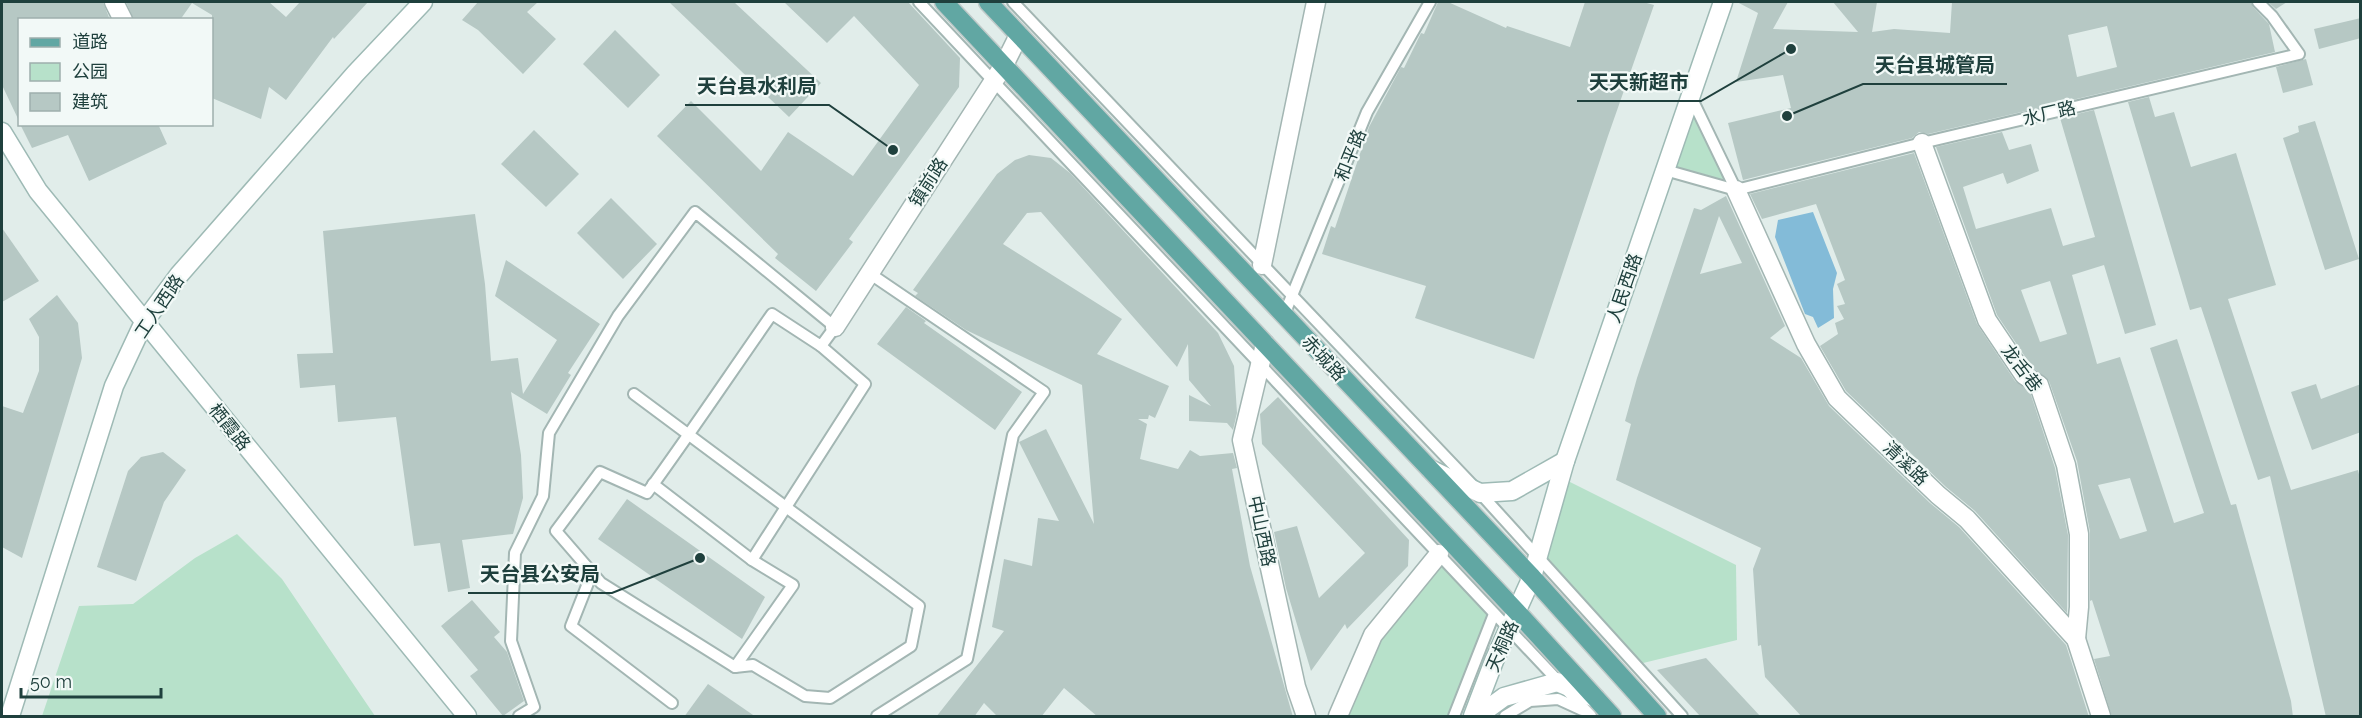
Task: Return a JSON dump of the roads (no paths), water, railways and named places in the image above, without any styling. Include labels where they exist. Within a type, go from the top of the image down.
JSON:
[{"type":"main road","name":"赤城路","points":[[944,2],[1517,612],[1591,709],[1612,717]]},
{"type":"main road","name":"赤城路","points":[[988,2],[1532,577],[1657,717]]},
{"type":"street","points":[[114,2],[122,18]]},
{"type":"street","name":"工人西路","points":[[10,717],[114,386],[144,322],[194,257],[354,74],[423,2]]},
{"type":"street","points":[[1262,265],[1316,2]]},
{"type":"street","name":"人民西路","points":[[1532,577],[1565,461],[1723,2]]},
{"type":"street","name":"镇前路","points":[[835,327],[1004,65],[1019,35]]},
{"type":"street","name":"栖霞路","points":[[2,132],[38,190],[467,717]]},
{"type":"street","name":"龙舌巷","points":[[1922,143],[1988,320],[2024,375],[2039,385],[2066,465],[2079,534],[2079,607],[2076,639]]},
{"type":"street","name":"清溪路","points":[[1736,190],[1806,344],[1837,398],[1938,495],[1967,519],[2076,639],[2101,717]]},
{"type":"street","name":"中山西路","points":[[1265,344],[1242,440],[1296,687],[1306,717]]},
{"type":"street","points":[[1430,469],[1480,493],[1512,491],[1565,461]]},
{"type":"street","points":[[1338,717],[1373,635],[1439,554]]},
{"type":"street","name":"天桐路","points":[[1473,717],[1532,577]]},
{"type":"street","points":[[1478,717],[1504,697],[1557,681],[1591,709]]},
{"type":"lane","points":[[919,2],[1557,681]]},
{"type":"lane","points":[[1013,2],[1480,493],[1682,717]]},
{"type":"lane","name":"和平路","points":[[1284,315],[1367,112],[1430,2]]},
{"type":"lane","name":"水厂路","points":[[1665,170],[1736,190],[1922,143],[2299,54],[2272,16],[2258,2]]},
{"type":"lane","points":[[1690,97],[1736,190]]},
{"type":"lane","points":[[519,717],[534,707],[511,641],[515,553],[543,496],[549,433],[618,316],[695,212],[835,327],[821,346]]},
{"type":"lane","points":[[870,273],[1044,392],[1013,435],[967,659],[877,717]]},
{"type":"lane","points":[[634,394],[688,435],[786,507],[919,606],[912,646],[830,698],[805,696],[753,665],[735,667],[601,583],[556,531],[600,472],[647,493],[654,484],[688,435],[772,314],[821,346],[865,384],[786,507],[752,560]]},
{"type":"lane","points":[[654,484],[752,560],[794,585],[735,667]]},
{"type":"lane","points":[[592,573],[571,626],[672,703]]},
{"type":"lane","points":[[1454,717],[1494,614]]},
{"type":"lane","points":[[1505,717],[1530,701],[1558,699],[1591,709]]},
{"type":"water","points":[[1813,212],[1837,273],[1833,289],[1834,318],[1818,328],[1813,317],[1805,314],[1775,237],[1778,220]]},
{"type":"place","name":"天天新超市","points":[[1791,49]]},
{"type":"place","name":"天台县城管局","points":[[1787,116]]},
{"type":"place","name":"天台县水利局","points":[[893,150]]},
{"type":"place","name":"天台县公安局","points":[[700,558]]}]
